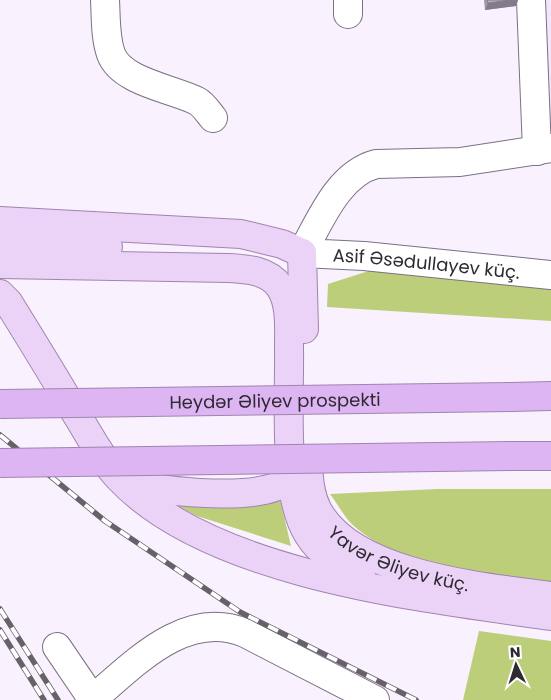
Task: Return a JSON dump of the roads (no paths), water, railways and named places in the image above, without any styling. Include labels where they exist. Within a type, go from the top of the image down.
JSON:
[{"type":"highway","name":"Heydər Əliyev prospekti","points":[[0,404],[551,396]]},
{"type":"highway","points":[[0,464],[551,456]]},
{"type":"main road","points":[[0,221],[241,234],[282,244],[302,253]]},
{"type":"main road","points":[[0,244],[302,253]]},
{"type":"main road","name":"Yavər Əliyev küç.","points":[[302,253],[308,453],[312,496],[318,511],[335,531],[358,549],[381,561],[411,571],[484,587],[551,596]]},
{"type":"main road","points":[[0,264],[228,268],[259,272],[270,277],[280,287],[288,313],[292,477],[296,507],[308,535],[331,560],[387,590]]},
{"type":"main road","name":"Yavər Əliyev küç.","points":[[0,294],[8,302],[94,443],[118,476],[150,506],[203,535],[296,570],[387,590],[551,616]]},
{"type":"main road","points":[[118,476],[155,489],[194,492],[260,490],[274,488],[292,477],[308,453]]},
{"type":"street","points":[[105,0],[108,44],[111,56],[120,67],[147,83],[197,101],[213,118]]},
{"type":"street","points":[[302,253],[341,189],[354,174],[365,167],[376,164],[460,162],[544,150],[531,0]]},
{"type":"street","name":"Asif Əsədullayev küç.","points":[[302,253],[364,256],[551,275]]},
{"type":"street","points":[[56,647],[93,700],[153,648],[188,632],[218,626],[232,628],[375,700]]},
{"type":"railway","points":[[0,435],[105,521],[240,612],[416,700]]},
{"type":"railway","points":[[0,609],[58,700]]},
{"type":"railway","points":[[0,630],[44,700]]}]
